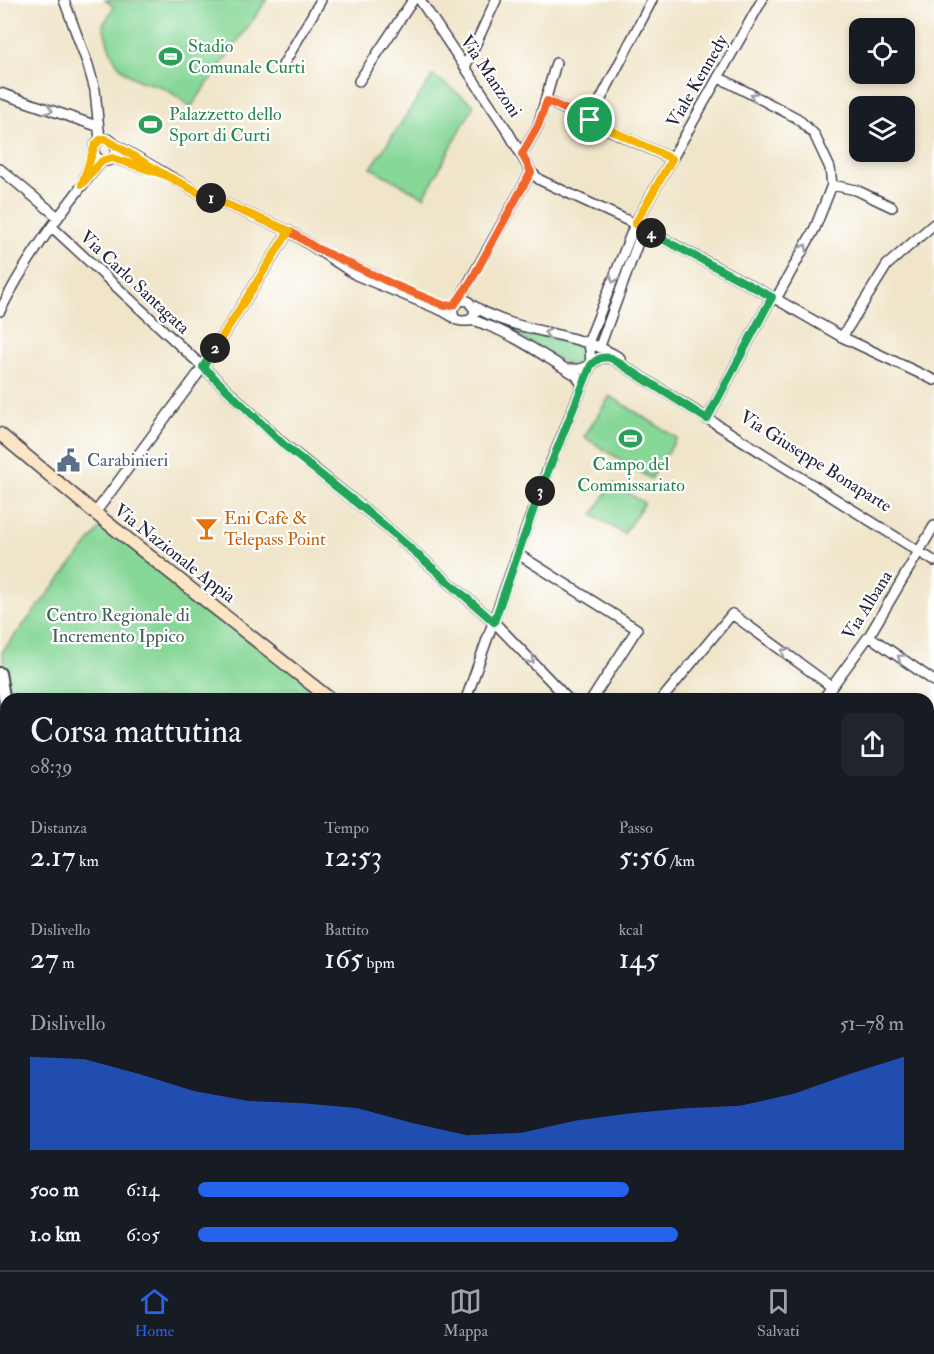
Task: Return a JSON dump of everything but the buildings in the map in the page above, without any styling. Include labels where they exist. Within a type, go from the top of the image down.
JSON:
[{"type":"main road","name":"Via Nazionale Appia","points":[[0,434],[95,513],[322,693]]},
{"type":"street","points":[[283,65],[321,0]]},
{"type":"street","points":[[359,81],[413,0]]},
{"type":"street","name":"Via Manzoni","points":[[420,0],[427,4],[522,154],[531,172]]},
{"type":"street","points":[[465,67],[496,0]]},
{"type":"street","points":[[590,120],[651,0]]},
{"type":"street","name":"Viale Kennedy","points":[[588,343],[639,226],[672,159],[762,0]]},
{"type":"street","points":[[65,1],[95,90],[97,126],[115,151],[112,158]]},
{"type":"street","points":[[522,154],[538,126],[556,63]]},
{"type":"street","points":[[709,416],[815,228],[832,185],[830,168],[814,134],[797,118],[718,77]]},
{"type":"street","points":[[0,93],[97,126]]},
{"type":"street","points":[[547,101],[672,159]]},
{"type":"street","points":[[97,111],[107,141],[165,175],[197,192],[289,231],[356,275],[443,311],[461,322],[475,321],[503,333],[580,378],[582,385]]},
{"type":"street","points":[[82,184],[95,145],[107,141]]},
{"type":"street","points":[[94,151],[102,161]]},
{"type":"street","points":[[0,310],[14,284],[58,217],[102,161],[112,158],[165,175]]},
{"type":"street","points":[[0,169],[58,217]]},
{"type":"street","points":[[455,318],[453,311],[456,303],[471,281],[531,172],[540,180],[639,226],[842,337],[934,380]]},
{"type":"street","points":[[520,193],[540,180]]},
{"type":"street","points":[[832,185],[856,190],[892,207]]},
{"type":"street","points":[[842,337],[887,266],[934,224]]},
{"type":"street","points":[[600,346],[639,226]]},
{"type":"street","name":"Via Carlo Santagata","points":[[52,227],[285,446],[384,525],[494,622],[562,693]]},
{"type":"street","points":[[95,513],[203,367],[289,231]]},
{"type":"street","points":[[308,244],[349,265],[445,306],[465,300],[486,314],[508,323],[600,346],[920,548],[934,554]]},
{"type":"street","points":[[468,321],[473,317],[471,281]]},
{"type":"street","points":[[503,333],[508,323]]},
{"type":"street","points":[[468,693],[542,484],[591,365],[588,343]]},
{"type":"street","points":[[565,369],[580,369],[600,358],[611,358],[709,416]]},
{"type":"street","name":"Via Albana","points":[[828,693],[869,636],[934,526]]},
{"type":"street","points":[[920,548],[934,561]]},
{"type":"street","points":[[518,554],[637,629],[596,693]]},
{"type":"street","points":[[667,693],[732,614],[832,687]]},
{"type":"street","points":[[869,636],[934,681]]},
{"type":"street","points":[[0,673],[3,693]]},
{"type":"green space","name":"Stadio Comunale Curti","points":[[105,0],[267,0],[191,107],[163,88],[128,75],[117,63],[103,25],[114,7]]},
{"type":"green space","points":[[433,75],[474,105],[424,197],[371,168]]},
{"type":"green space","points":[[513,329],[579,345],[584,352],[582,358],[580,362],[569,365],[514,334]]},
{"type":"green space","name":"Campo del Commissariato","points":[[610,396],[677,438],[651,479],[584,437]]},
{"type":"green space","points":[[612,483],[644,503],[624,534],[593,515]]},
{"type":"green space","name":"Centro Regionale di Incremento Ippico","points":[[106,521],[322,693],[8,693],[2,652]]},
{"type":"place","name":"Stadio Comunale Curti","points":[[170,56]]},
{"type":"place","name":"Palazzetto dello Sport di Curti","points":[[151,124]]},
{"type":"place","name":"Campo del Commissariato","points":[[631,438]]},
{"type":"place","name":"Carabinieri","points":[[69,460]]},
{"type":"place","name":"Eni Cafè & Telepass Point","points":[[206,528]]},
{"type":"route","points":[[590,120],[547,101],[538,126],[522,154],[531,172],[458,302],[445,306],[349,265],[308,244],[289,231],[197,192],[111,141],[105,139],[97,142],[82,184],[102,161],[112,158],[165,175],[197,192],[243,212],[289,231],[203,367],[285,446],[384,525],[494,622],[542,484],[591,365],[600,358],[611,358],[707,419],[772,297],[635,224],[672,159],[590,120]]}]
